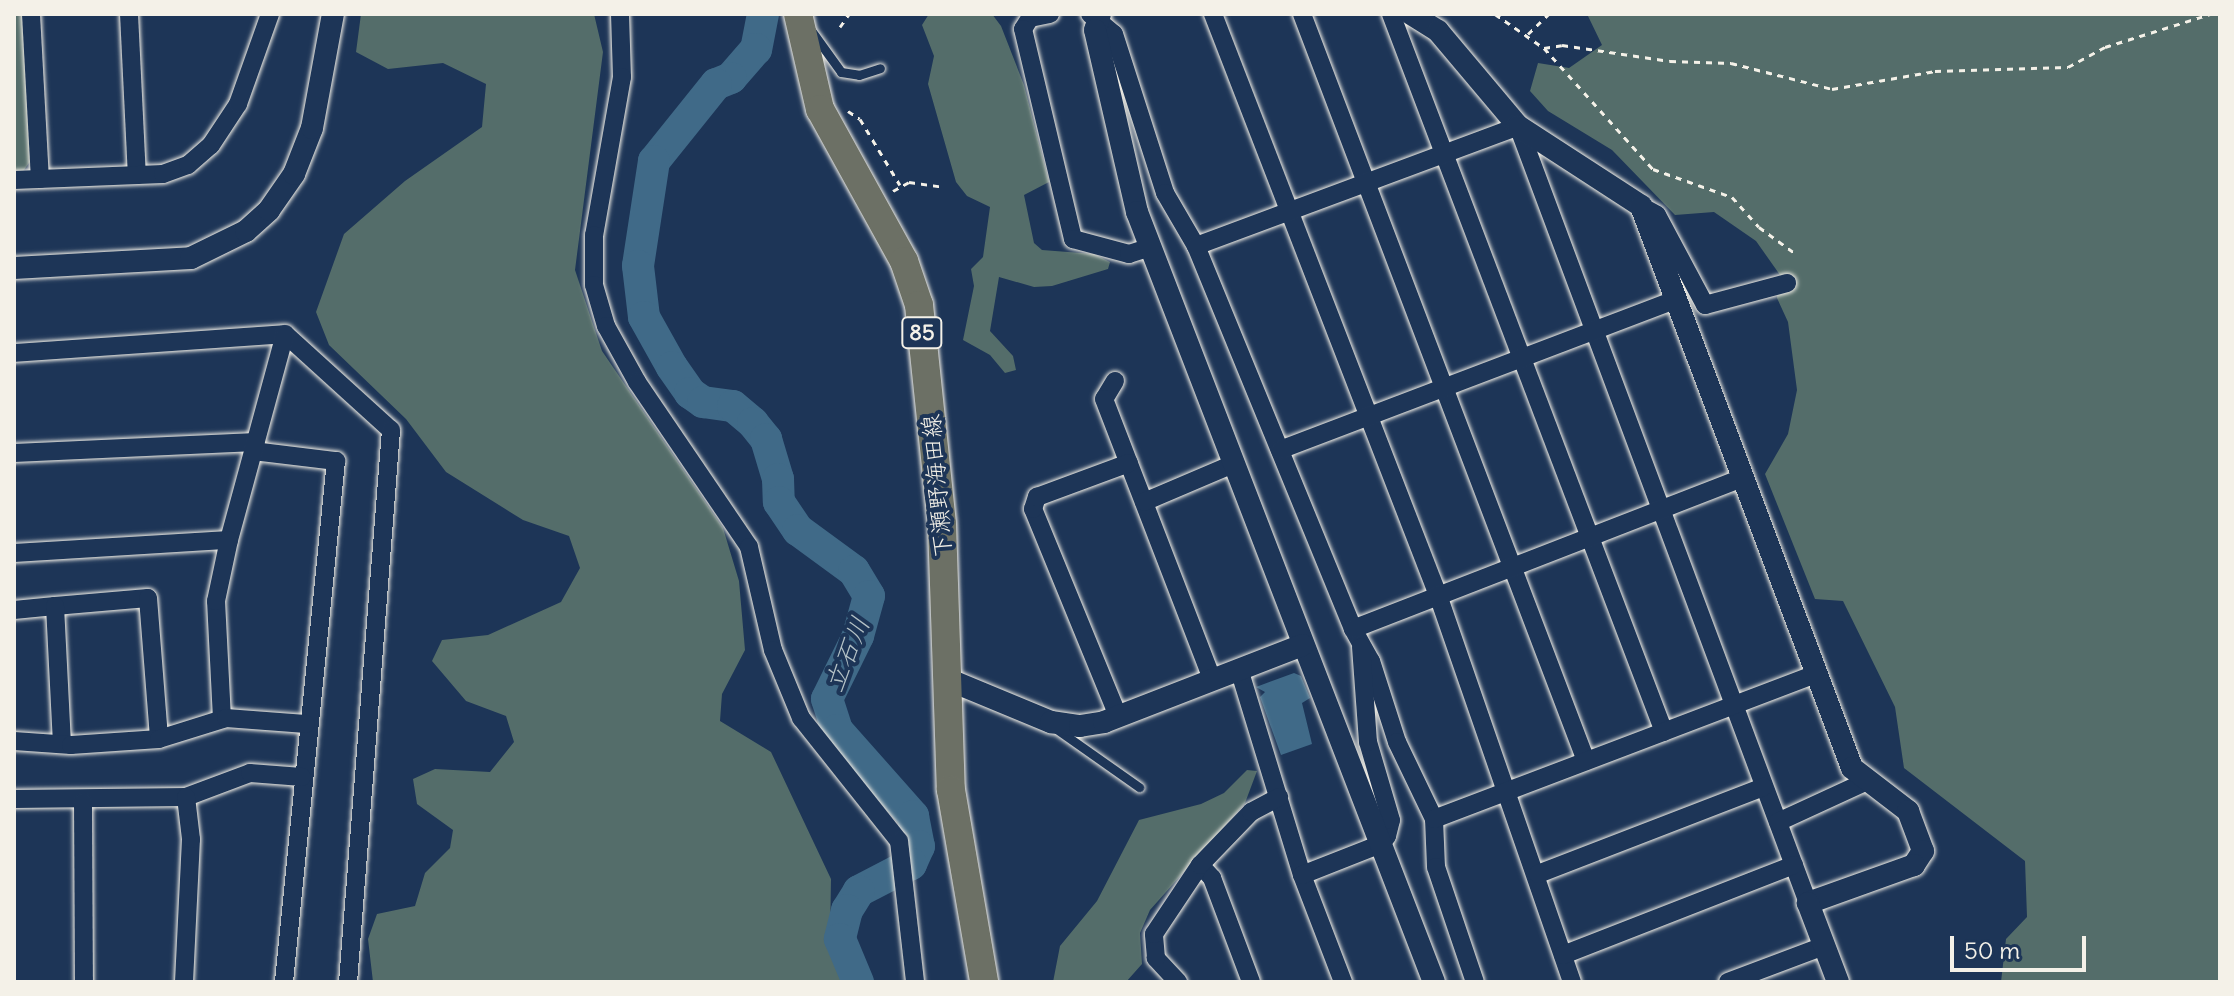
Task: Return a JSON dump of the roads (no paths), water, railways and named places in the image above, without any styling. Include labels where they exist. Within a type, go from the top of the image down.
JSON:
[{"type":"main road","name":"下瀬野海田線","points":[[799,19],[820,109],[904,261],[919,305],[942,524],[951,790],[984,982]]},
{"type":"street","points":[[31,14],[40,179]]},
{"type":"street","points":[[129,14],[137,175]]},
{"type":"street","points":[[14,180],[163,174],[188,165],[211,145],[238,104],[270,14]]},
{"type":"street","points":[[14,268],[191,258],[246,231],[269,210],[294,174],[312,128],[333,14]]},
{"type":"street","points":[[620,14],[622,77],[594,235],[594,285],[606,326],[637,382],[749,547],[760,574],[773,650],[801,718],[899,841],[915,982]]},
{"type":"street","points":[[1050,14],[1030,18],[1023,29],[1073,239],[1129,254],[1150,247]]},
{"type":"street","points":[[1213,14],[1439,598],[1509,790],[1572,982]]},
{"type":"street","points":[[1302,14],[1586,761]]},
{"type":"street","points":[[1391,14],[1439,152],[1664,732]]},
{"type":"street","points":[[1411,14],[1438,31],[1518,126],[1657,215],[1705,305],[1787,283]]},
{"type":"street","points":[[1095,15],[1137,212],[1434,982]]},
{"type":"street","points":[[1095,15],[1114,34],[1165,193],[1196,246],[1397,742],[1434,819],[1436,867],[1475,982]]},
{"type":"street","points":[[1196,246],[1363,179],[1518,126]]},
{"type":"street","points":[[1518,126],[1838,982]]},
{"type":"street","points":[[1641,206],[1740,479],[1852,768],[1908,811],[1921,857],[1914,865],[1808,903]]},
{"type":"street","points":[[1280,450],[1593,328],[1674,300]]},
{"type":"street","points":[[222,719],[216,601],[229,540],[285,334]]},
{"type":"street","points":[[14,353],[285,334],[391,430],[348,982]]},
{"type":"street","points":[[1115,381],[1104,399],[1213,681]]},
{"type":"street","points":[[14,453],[255,446],[336,461],[306,724],[284,982]]},
{"type":"street","points":[[1118,716],[1033,509],[1037,497],[1129,463]]},
{"type":"street","points":[[1144,502],[1233,464]]},
{"type":"street","points":[[1357,637],[1439,598],[1740,479]]},
{"type":"street","points":[[14,553],[229,540]]},
{"type":"street","points":[[14,610],[148,598],[159,739]]},
{"type":"street","points":[[55,606],[62,744]]},
{"type":"street","points":[[1302,875],[1381,844],[1391,820],[1368,742],[1357,637]]},
{"type":"street","points":[[947,679],[1051,722],[1080,726],[1118,716],[1303,645]]},
{"type":"street","points":[[1239,669],[1302,875],[1343,982]]},
{"type":"street","points":[[1434,819],[1815,674]]},
{"type":"street","points":[[14,741],[62,744],[159,739],[222,719],[306,724]]},
{"type":"street","points":[[14,799],[83,802],[186,797],[250,773],[302,777]]},
{"type":"street","points":[[1778,822],[1867,781]]},
{"type":"street","points":[[1538,874],[1764,787]]},
{"type":"street","points":[[184,982],[191,839],[186,797]]},
{"type":"street","points":[[1178,982],[1156,958],[1154,934],[1200,865],[1251,812],[1279,797]]},
{"type":"street","points":[[83,802],[84,982]]},
{"type":"street","points":[[1200,865],[1212,878],[1251,982]]},
{"type":"street","points":[[1563,955],[1794,865]]},
{"type":"street","points":[[1728,982],[1824,946]]},
{"type":"lane","points":[[799,19],[822,40],[841,72],[859,75],[880,68]]},
{"type":"lane","points":[[1051,722],[1139,787]]},
{"type":"water","points":[[1294,673],[1301,676],[1310,698],[1302,703],[1312,744],[1281,755],[1260,697],[1265,692],[1256,687]]},
{"type":"waterway","name":"立石川","points":[[763,14],[756,49],[731,78],[716,84],[654,161],[638,266],[644,317],[690,393],[703,402],[733,406],[753,423],[766,439],[778,479],[779,502],[798,530],[854,571],[869,596],[858,636],[827,699],[837,730],[913,816],[919,846],[911,864],[859,891],[847,910],[840,939],[858,982]]}]
